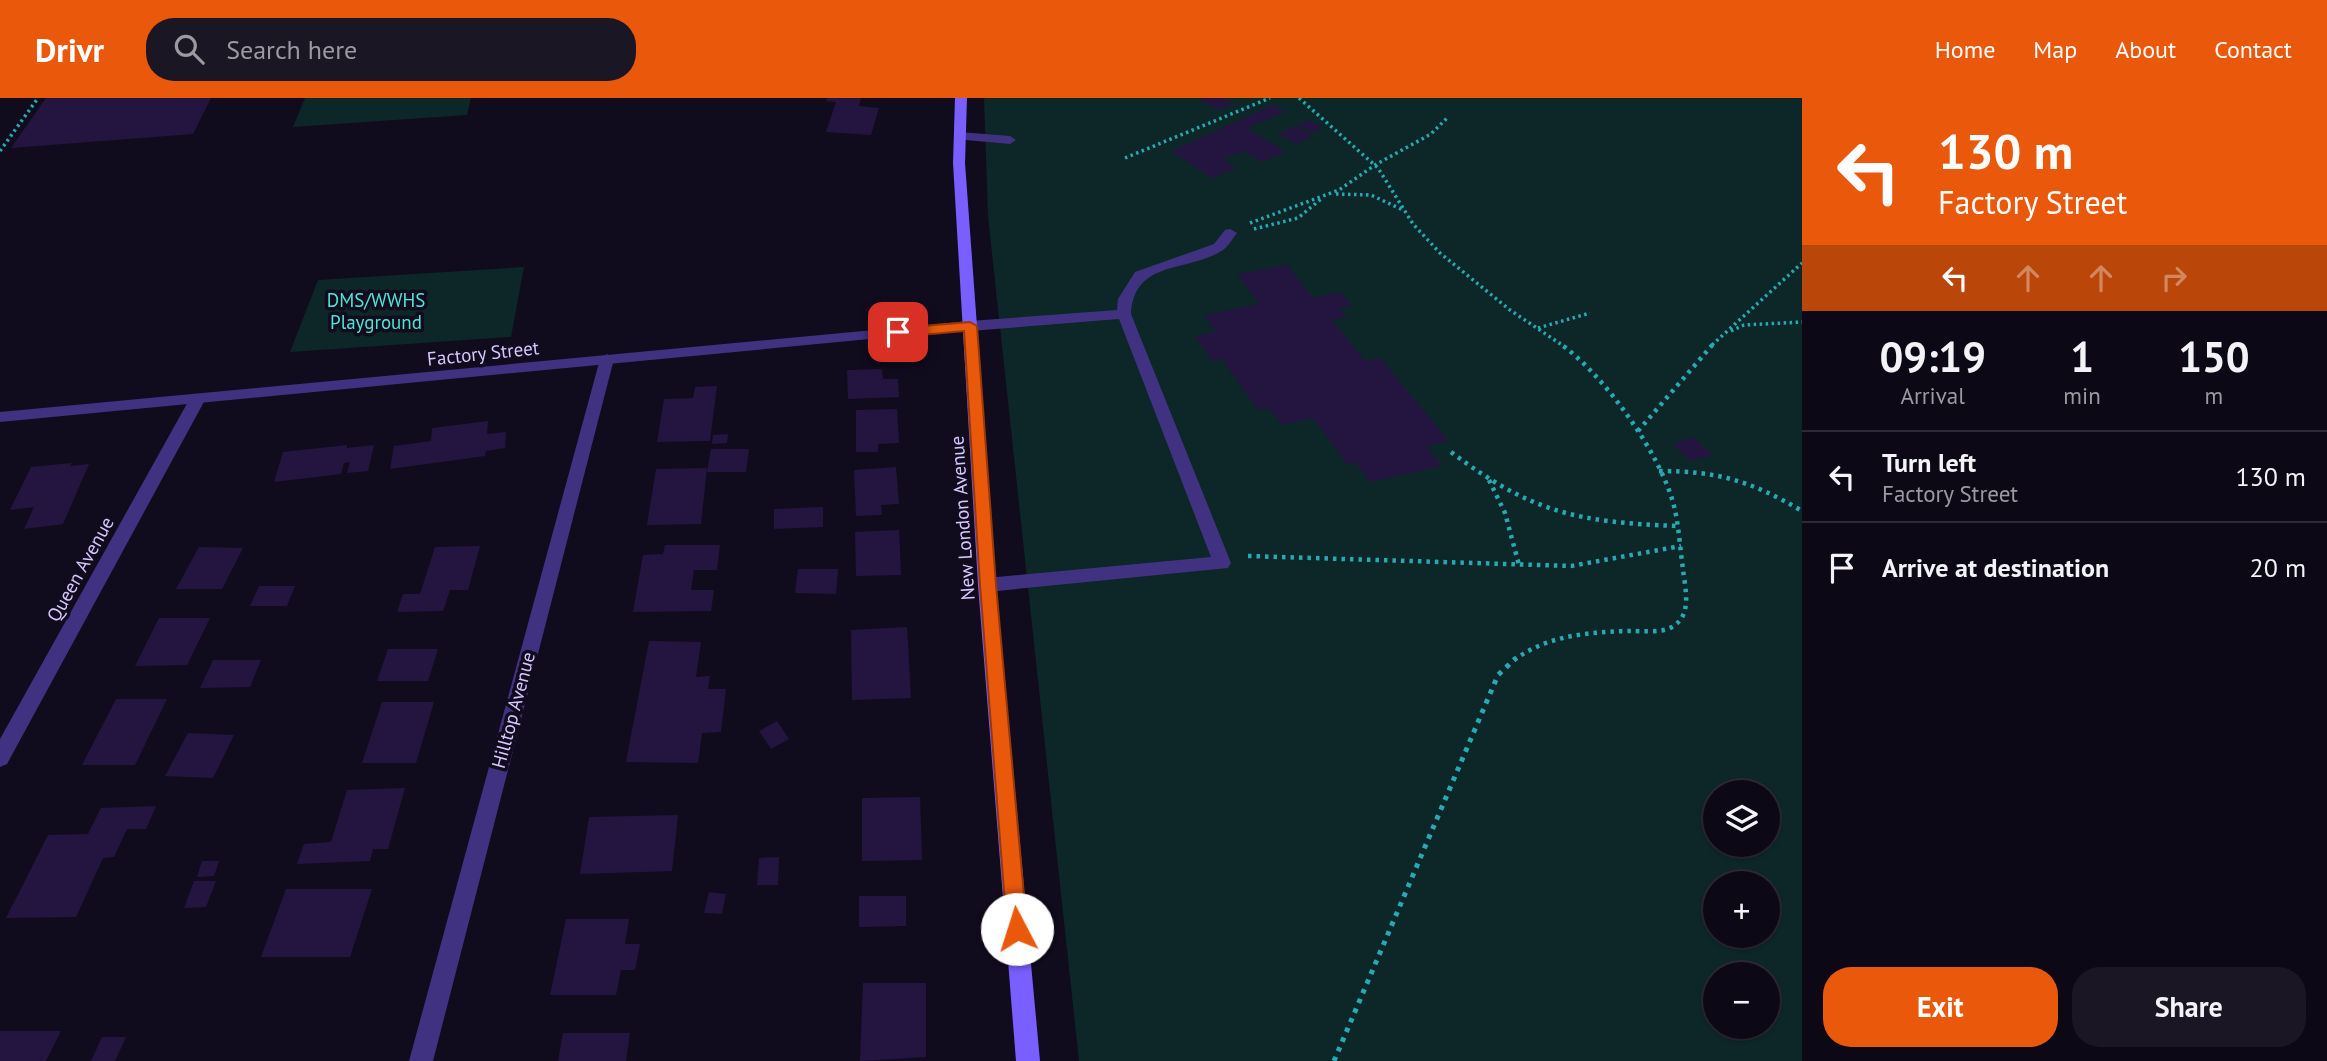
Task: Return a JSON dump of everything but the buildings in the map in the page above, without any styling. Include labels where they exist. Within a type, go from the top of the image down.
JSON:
[{"type":"main road","name":"New London Avenue","points":[[961,98],[958,135],[988,585],[1028,1061]]},
{"type":"street","points":[[958,135],[1010,140]]},
{"type":"street","points":[[988,585],[1223,564],[1124,314],[1125,299],[1140,275],[1219,247],[1230,233]]},
{"type":"street","name":"Factory Street","points":[[0,417],[607,359],[1124,314]]},
{"type":"street","name":"Hilltop Avenue","points":[[421,1061],[607,359]]},
{"type":"street","name":"Queen Avenue","points":[[0,758],[197,400]]},
{"type":"path","points":[[0,151],[38,98]]},
{"type":"path","points":[[1125,158],[1270,98]]},
{"type":"path","points":[[1299,98],[1375,165],[1404,211],[1440,253],[1585,363],[1622,406],[1638,431],[1674,505],[1687,600],[1682,619],[1674,626],[1655,630],[1567,635],[1520,652],[1498,675],[1334,1061]]},
{"type":"path","points":[[1230,233],[1291,221],[1375,165],[1423,139],[1447,118]]},
{"type":"path","points":[[1230,233],[1275,212],[1325,197],[1353,192],[1378,197],[1404,211]]},
{"type":"path","points":[[1638,431],[1699,358],[1802,264]]},
{"type":"path","points":[[1538,328],[1590,313]]},
{"type":"path","points":[[1719,339],[1744,325],[1802,322]]},
{"type":"path","points":[[1451,452],[1502,488],[1577,518],[1616,524],[1678,526]]},
{"type":"path","points":[[1659,471],[1727,473],[1753,483],[1802,511]]},
{"type":"path","points":[[1489,479],[1505,513],[1519,565]]},
{"type":"path","points":[[1219,555],[1571,566],[1681,546]]},
{"type":"green space","points":[[305,98],[471,98],[467,115],[293,127]]},
{"type":"green space","points":[[984,98],[1802,98],[1802,1061],[1079,1061],[988,216]]},
{"type":"green space","name":"DMS/WWHS Playground","points":[[524,267],[511,337],[290,352],[318,280]]},
{"type":"route","points":[[898,332],[970,326],[988,585],[1017,929]]}]
